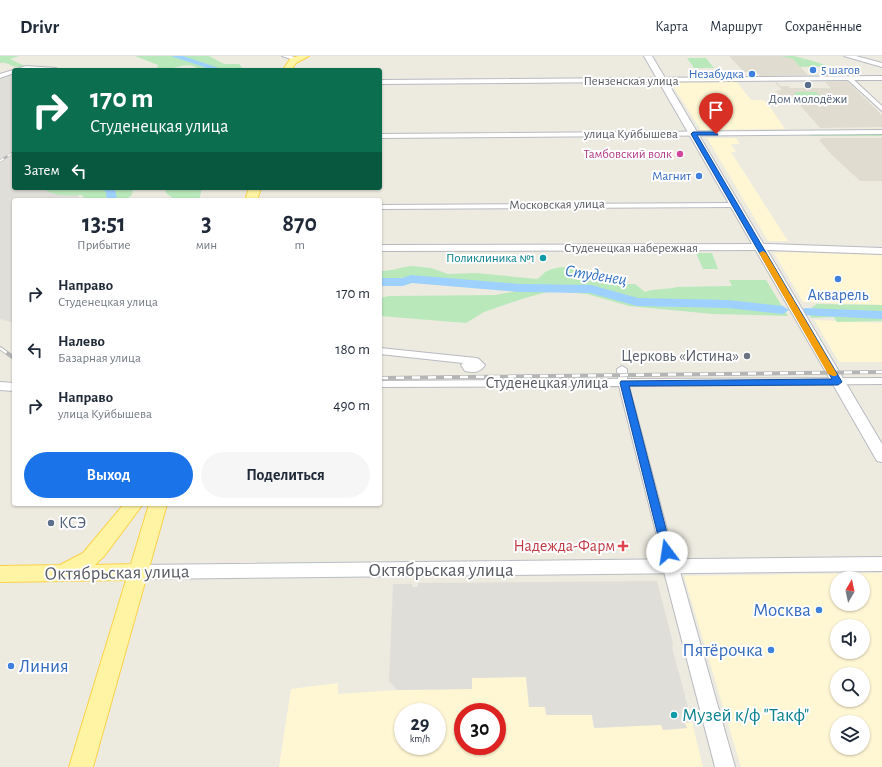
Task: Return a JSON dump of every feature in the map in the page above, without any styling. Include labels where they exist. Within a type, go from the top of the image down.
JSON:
[{"type":"main road","points":[[648,56],[882,457]]},
{"type":"main road","points":[[848,56],[882,65]]},
{"type":"main road","points":[[288,68],[290,64],[301,57]]},
{"type":"main road","points":[[63,573],[90,558],[132,506]]},
{"type":"main road","points":[[81,767],[157,506]]},
{"type":"main road","name":"Октябрьская улица","points":[[0,574],[672,568],[882,564]]},
{"type":"street","points":[[285,56],[301,57]]},
{"type":"street","points":[[0,76],[12,72]]},
{"type":"street","points":[[850,78],[882,109]]},
{"type":"street","name":"Пензенская улица","points":[[382,82],[882,78]]},
{"type":"street","name":"улица Куйбышева","points":[[382,136],[882,132]]},
{"type":"street","name":"Московская улица","points":[[382,207],[734,205]]},
{"type":"street","name":"Студенецкая набережная","points":[[382,248],[760,248],[882,251]]},
{"type":"street","points":[[382,351],[472,361]]},
{"type":"street","points":[[622,369],[624,383],[725,767]]},
{"type":"street","name":"Студенецкая улица","points":[[382,384],[882,381]]},
{"type":"street","points":[[0,386],[12,387]]},
{"type":"shaded area","points":[[729,56],[781,56],[793,59],[808,75],[760,76],[756,72],[744,72]]},
{"type":"shaded area","points":[[12,73],[12,190],[77,190],[79,198],[12,198],[12,322],[0,319],[0,77]]},
{"type":"shaded area","points":[[737,82],[751,100],[763,100],[768,104],[785,129],[701,130],[671,83]]},
{"type":"shaded area","points":[[777,82],[780,86],[788,86],[790,88],[831,88],[825,82],[848,82],[882,115],[882,127],[820,128],[799,104],[791,103],[787,99],[782,99],[776,91],[782,90],[775,83]]},
{"type":"shaded area","points":[[707,138],[736,138],[740,144],[731,144],[736,152],[731,152],[788,241],[768,241]]},
{"type":"shaded area","points":[[823,138],[882,138],[882,181],[860,181],[832,155],[819,140]]},
{"type":"shaded area","points":[[774,253],[882,255],[882,305],[803,302]]},
{"type":"shaded area","points":[[814,320],[882,323],[882,362],[839,362]]},
{"type":"shaded area","points":[[870,573],[882,573],[882,767],[741,767],[684,576],[830,574],[830,611],[870,611]]},
{"type":"shaded area","points":[[657,581],[673,643],[672,647],[692,722],[685,723],[687,728],[663,730],[661,725],[594,728],[592,715],[546,715],[545,707],[529,707],[526,677],[472,678],[472,689],[397,690],[389,681],[393,584],[412,584],[413,587],[418,587],[418,583]]},
{"type":"shaded area","points":[[526,677],[529,707],[545,707],[592,715],[594,728],[661,724],[663,730],[687,728],[685,723],[692,722],[703,767],[279,767],[291,689],[338,683],[338,694],[397,690],[472,689],[472,678]]},
{"type":"green space","points":[[0,56],[19,56],[10,59],[25,66],[17,67],[6,63],[0,63]]},
{"type":"green space","points":[[135,56],[209,56],[224,64],[239,64],[242,67],[196,68],[190,65],[185,65],[172,68],[157,68],[158,65]]},
{"type":"green space","points":[[781,56],[794,56],[805,59],[800,61],[806,59],[829,66],[800,67],[793,59]]},
{"type":"green space","points":[[687,58],[706,58],[714,68],[694,68]]},
{"type":"green space","points":[[796,92],[816,92],[823,98],[800,99],[794,94]]},
{"type":"green space","points":[[810,134],[882,134],[882,136],[810,136]]},
{"type":"green space","points":[[45,190],[133,190],[132,195],[128,198],[84,198],[82,195],[58,195]]},
{"type":"green space","points":[[166,190],[202,190],[200,198],[172,198],[165,192]]},
{"type":"green space","points":[[696,253],[712,253],[718,269],[703,269]]},
{"type":"green space","points":[[412,266],[431,268],[448,274],[476,273],[537,279],[552,269],[570,267],[586,272],[590,276],[600,277],[615,283],[635,284],[645,292],[677,287],[732,286],[729,280],[766,280],[788,316],[713,314],[629,306],[587,294],[551,291],[484,312],[466,323],[382,316],[382,298],[389,296],[495,295],[512,292],[519,289],[512,285],[414,277],[382,279],[382,271]]},
{"type":"green space","points":[[817,304],[882,305],[882,321],[837,322],[834,317],[811,318],[810,315],[817,314],[812,307]]},
{"type":"waterway","name":"Студенец","points":[[175,56],[214,68]]},
{"type":"waterway","name":"Студенец","points":[[110,190],[112,198]]},
{"type":"waterway","name":"Студенец","points":[[382,282],[403,282],[411,279],[519,288],[591,289],[637,302],[728,304],[783,310]]},
{"type":"waterway","name":"Студенец","points":[[806,312],[882,315]]},
{"type":"railway","points":[[0,161],[12,153]]},
{"type":"railway","points":[[0,348],[12,357]]},
{"type":"railway","points":[[382,378],[882,372]]},
{"type":"slow traffic","points":[[763,253],[833,374]]},
{"type":"place","name":"5 шагов","points":[[813,70]]},
{"type":"place","name":"Незабудка","points":[[752,74]]},
{"type":"place","name":"Дом молодёжи","points":[[808,85]]},
{"type":"place","name":"Тамбовский волк","points":[[680,154]]},
{"type":"place","name":"Магнит","points":[[699,176]]},
{"type":"place","name":"Поликлиника №1","points":[[543,258]]},
{"type":"place","name":"Акварель","points":[[838,279]]},
{"type":"place","name":"Церковь «Истина»","points":[[747,356]]},
{"type":"place","name":"КСЭ","points":[[51,523]]},
{"type":"place","name":"Надежда-Фарм","points":[[623,546]]},
{"type":"place","name":"Москва","points":[[819,610]]},
{"type":"place","name":"Пятёрочка","points":[[771,650]]},
{"type":"place","name":"Линия","points":[[11,666]]},
{"type":"place","name":"Музей к/ф \"Такф\"","points":[[674,715]]},
{"type":"route","points":[[667,552],[624,383],[838,382],[693,134],[716,134]]}]
